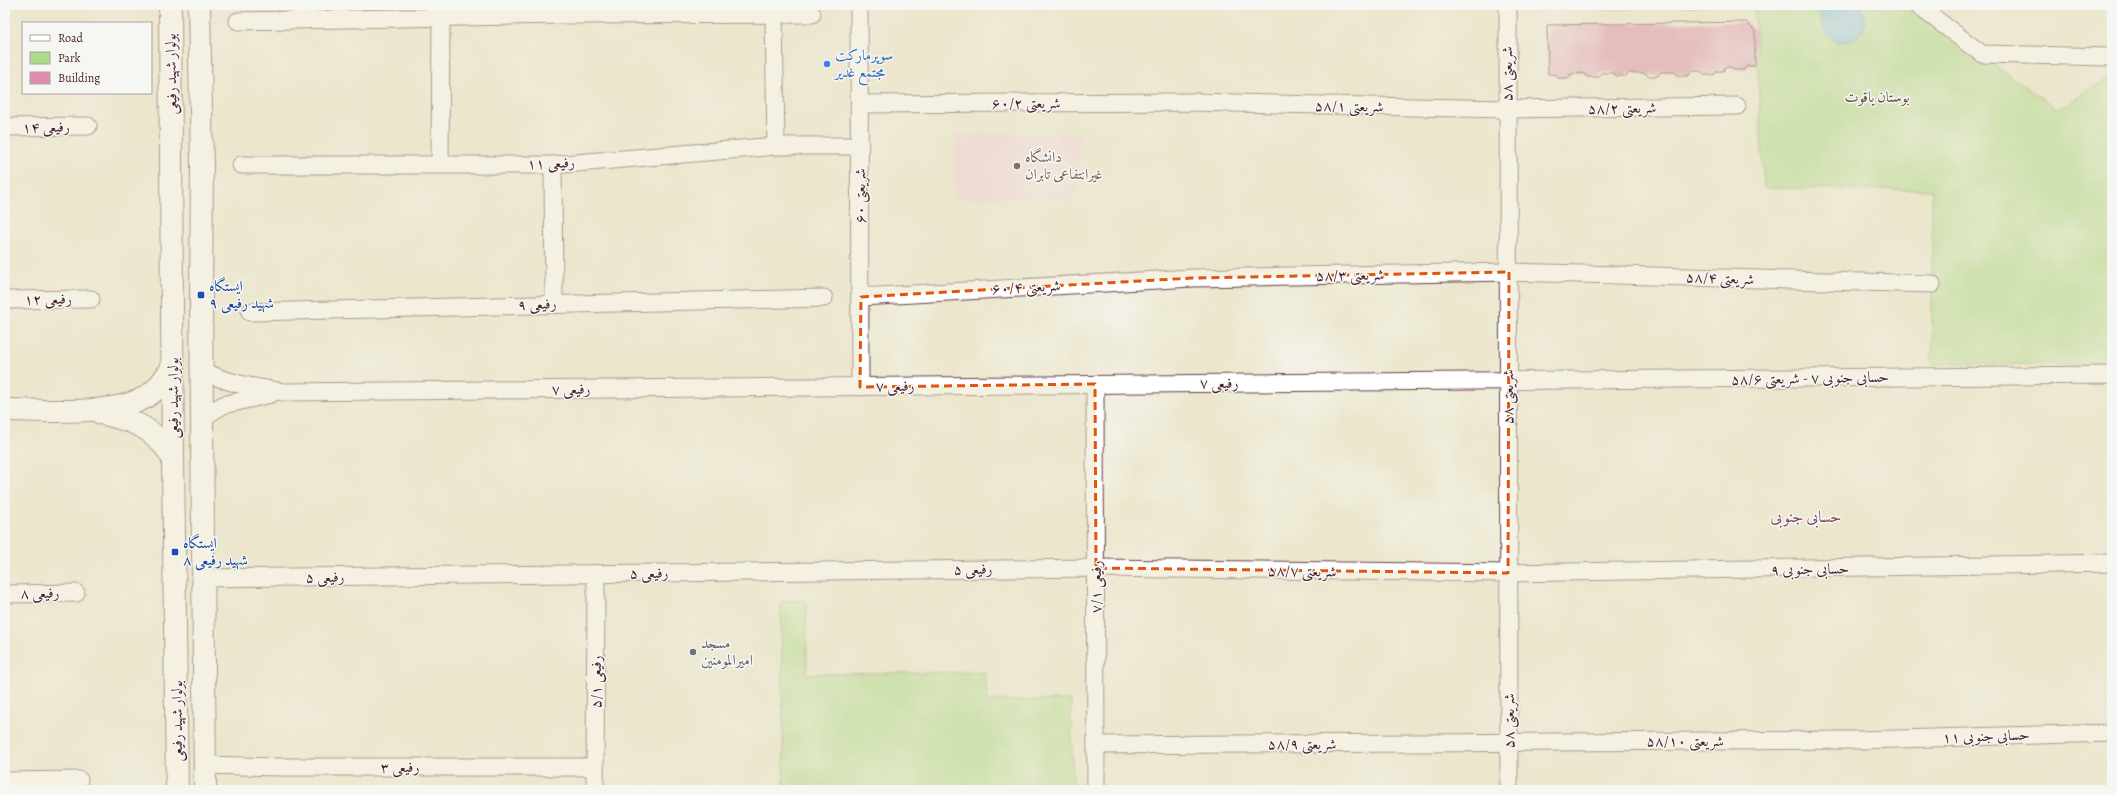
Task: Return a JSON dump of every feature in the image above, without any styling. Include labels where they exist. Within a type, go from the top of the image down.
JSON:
[{"type":"main road","name":"بولوار شهید رفیعی","points":[[170,5],[174,367],[172,458],[177,790]]},
{"type":"main road","name":"بولوار شهید رفیعی","points":[[199,5],[202,165],[202,418],[205,790]]},
{"type":"main road","points":[[5,410],[90,410],[127,404],[141,399],[154,391],[174,367]]},
{"type":"main road","points":[[90,410],[130,420],[141,425],[160,440],[172,458]]},
{"type":"street","name":"شریعتی ۶۰","points":[[859,5],[861,297],[860,386]]},
{"type":"street","name":"شریعتی ۵۸","points":[[1508,5],[1507,110],[1509,272],[1507,381],[1509,790]]},
{"type":"street","points":[[1917,5],[1982,54],[2108,57]]},
{"type":"street","points":[[238,21],[441,17],[563,10],[812,14]]},
{"type":"street","points":[[774,14],[776,146]]},
{"type":"street","points":[[440,164],[441,17]]},
{"type":"street","name":"شریعتی ۶۰/۲","points":[[860,104],[1191,102]]},
{"type":"street","name":"شریعتی ۵۸/۱","points":[[1191,102],[1507,110]]},
{"type":"street","name":"شریعتی ۵۸/۲","points":[[1507,110],[1736,106]]},
{"type":"street","name":"رفیعی ۱۴","points":[[5,127],[88,126]]},
{"type":"street","name":"رفیعی ۱۱","points":[[241,165],[553,165],[776,146],[860,146]]},
{"type":"street","points":[[553,165],[554,303]]},
{"type":"street","name":"شریعتی ۵۸/۳","points":[[1192,278],[1509,272]]},
{"type":"street","name":"شریعتی ۵۸/۴","points":[[1509,272],[1932,284]]},
{"type":"street","name":"شریعتی ۶۰/۴","points":[[861,297],[1192,278]]},
{"type":"street","name":"رفیعی ۹","points":[[250,312],[554,303],[824,298]]},
{"type":"street","name":"رفیعی ۱۲","points":[[5,300],[91,299]]},
{"type":"street","points":[[202,370],[218,379],[240,385],[283,392]]},
{"type":"street","name":"حسابی جنوبی ۷ - شریعتی ۵۸/۶","points":[[1507,381],[2112,374]]},
{"type":"street","name":"رفیعی ۷","points":[[283,392],[1507,381]]},
{"type":"street","name":"رفیعی ۷/۱","points":[[1095,384],[1096,790]]},
{"type":"street","points":[[202,418],[223,405],[283,392]]},
{"type":"street","name":"حسابی جنوبی ۹","points":[[1508,574],[2112,563]]},
{"type":"street","name":"شریعتی ۵۸/۷","points":[[1096,568],[1508,574]]},
{"type":"street","name":"رفیعی ۵","points":[[203,578],[1096,568]]},
{"type":"street","name":"رفیعی ۵/۱","points":[[595,790],[596,574]]},
{"type":"street","name":"رفیعی ۸","points":[[5,594],[76,593]]},
{"type":"street","name":"حسابی جنوبی ۱۱","points":[[1861,740],[2112,733]]},
{"type":"street","name":"شریعتی ۵۸/۱۰","points":[[1509,742],[1861,740]]},
{"type":"street","name":"شریعتی ۵۸/۹","points":[[1096,745],[1509,742]]},
{"type":"street","name":"رفیعی ۳","points":[[205,764],[282,767],[595,767]]},
{"type":"street","points":[[5,781],[79,780]]},
{"type":"highlighted area","points":[[1509,272],[1508,573],[1096,568],[1095,384],[860,387],[861,297],[1192,278]]},
{"type":"shaded area","name":"دانشگاه غیرانتفاعی تابران","points":[[955,133],[1079,133],[1078,198],[954,198]]},
{"type":"green space","points":[[1595,5],[1729,5],[1596,9]]},
{"type":"green space","name":"بوستان یاقوت","points":[[1754,5],[1906,5],[2058,109],[2112,76],[2112,365],[1932,364],[1932,190],[1764,188]]},
{"type":"green space","points":[[781,601],[806,601],[807,674],[986,672],[987,701],[1071,700],[1073,788],[988,790],[784,790]]},
{"type":"water","points":[[1814,5],[1859,5],[1864,13],[1865,22],[1863,29],[1858,36],[1852,40],[1845,42],[1837,41],[1826,33]]},
{"type":"building","points":[[1746,22],[1755,31],[1755,66],[1747,66],[1744,70],[1734,70],[1731,67],[1724,67],[1724,71],[1717,71],[1714,75],[1704,75],[1701,71],[1696,71],[1691,72],[1688,76],[1678,76],[1675,72],[1660,72],[1658,76],[1648,76],[1645,73],[1629,73],[1626,76],[1616,76],[1613,73],[1601,73],[1599,77],[1587,77],[1584,73],[1571,74],[1568,78],[1558,78],[1555,74],[1548,74],[1547,25]]},
{"type":"place","name":"سوپرمارکت مجتمع غدیر","points":[[827,64]]},
{"type":"place","name":"دانشگاه غیرانتفاعی تابران","points":[[1017,166]]},
{"type":"place","name":"ایستگاه شهید رفیعی ۹","points":[[201,295]]},
{"type":"place","name":"ایستگاه شهید رفیعی ۸","points":[[175,552]]},
{"type":"place","name":"مسجد امیرالمومنین","points":[[693,652]]},
{"type":"district","name":"حسابی جنوبی","points":[[1806,517]]}]
